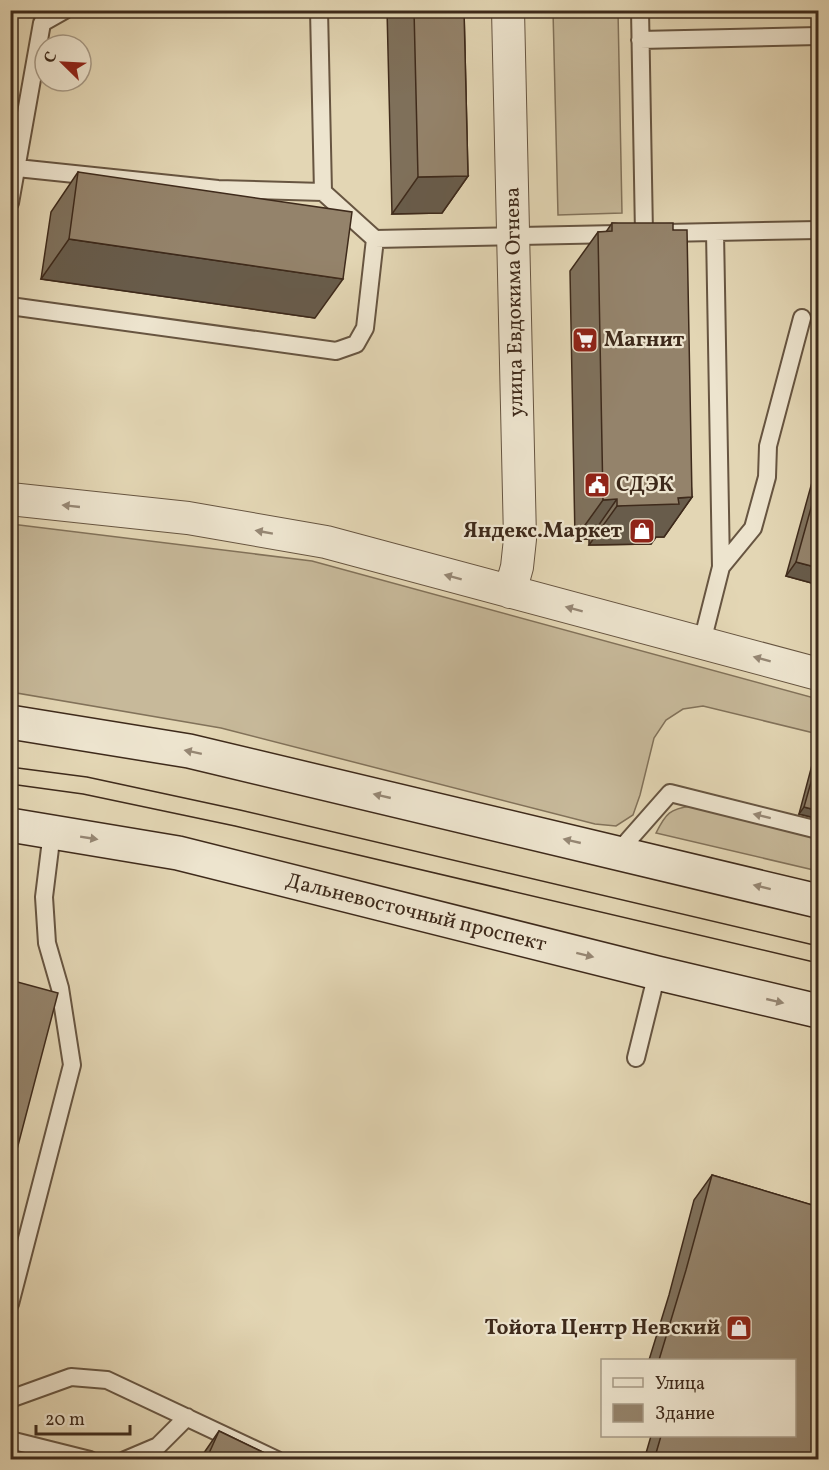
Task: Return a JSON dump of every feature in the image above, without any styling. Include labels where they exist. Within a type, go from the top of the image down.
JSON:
[{"type":"main road","points":[[10,722],[189,751],[819,901]]},
{"type":"main road","name":"Дальневосточный проспект","points":[[10,825],[178,853],[657,973],[819,1011]]},
{"type":"street","name":"улица Евдокима Огнева","points":[[508,10],[520,539],[517,567],[510,592]]},
{"type":"street","points":[[10,499],[188,518],[326,543],[819,674]]},
{"type":"lane","points":[[10,203],[42,23],[65,10]]},
{"type":"lane","points":[[319,10],[323,192]]},
{"type":"lane","points":[[640,10],[644,234]]},
{"type":"lane","points":[[640,40],[819,36]]},
{"type":"lane","points":[[17,168],[218,189],[323,192],[375,239],[819,230]]},
{"type":"lane","points":[[702,642],[722,567],[715,232]]},
{"type":"lane","points":[[10,306],[336,351],[356,344],[364,328],[375,239]]},
{"type":"lane","points":[[722,567],[753,528],[767,477],[768,446],[802,318]]},
{"type":"lane","points":[[618,852],[670,793],[819,830]]},
{"type":"lane","points":[[10,1304],[72,1065],[60,988],[46,943],[44,897],[52,832]]},
{"type":"lane","points":[[636,1058],[657,973]]},
{"type":"lane","points":[[10,1400],[71,1377],[107,1380],[277,1460]]},
{"type":"lane","points":[[125,1460],[158,1446],[187,1418]]},
{"type":"lane","points":[[10,1440],[90,1460]]},
{"type":"shaded area","points":[[553,11],[618,11],[622,213],[558,215]]},
{"type":"shaded area","points":[[11,524],[312,561],[818,699],[818,734],[703,706],[683,709],[666,720],[654,738],[633,815],[616,826],[595,824],[221,728],[11,692]]},
{"type":"shaded area","points":[[691,806],[818,836],[818,871],[656,833],[669,813]]},
{"type":"building","points":[[414,10],[464,10],[468,176],[418,177]]},
{"type":"building","points":[[78,172],[352,212],[343,279],[69,239]]},
{"type":"building","points":[[612,223],[673,223],[673,230],[687,230],[692,497],[678,498],[679,504],[617,506],[617,499],[603,500],[598,232],[612,231]]},
{"type":"building","points":[[819,479],[819,568],[796,562]]},
{"type":"building","points":[[819,754],[819,811],[804,807]]},
{"type":"building","points":[[10,980],[58,993],[10,1176]]},
{"type":"building","name":"Тойота Центр Невский","points":[[712,1175],[819,1207],[819,1460],[654,1460],[661,1437],[796,1437],[796,1359],[659,1359]]},
{"type":"building","points":[[219,1431],[279,1460],[206,1460]]},
{"type":"tram line","points":[[10,767],[87,777],[240,810],[818,946]]},
{"type":"tram line","points":[[10,784],[83,794],[235,826],[818,963]]},
{"type":"place","name":"Магнит","points":[[585,340]]},
{"type":"place","name":"СДЭК","points":[[597,485]]},
{"type":"place","name":"Яндекс.Маркет","points":[[642,531]]},
{"type":"place","name":"Тойота Центр Невский","points":[[739,1328]]}]
